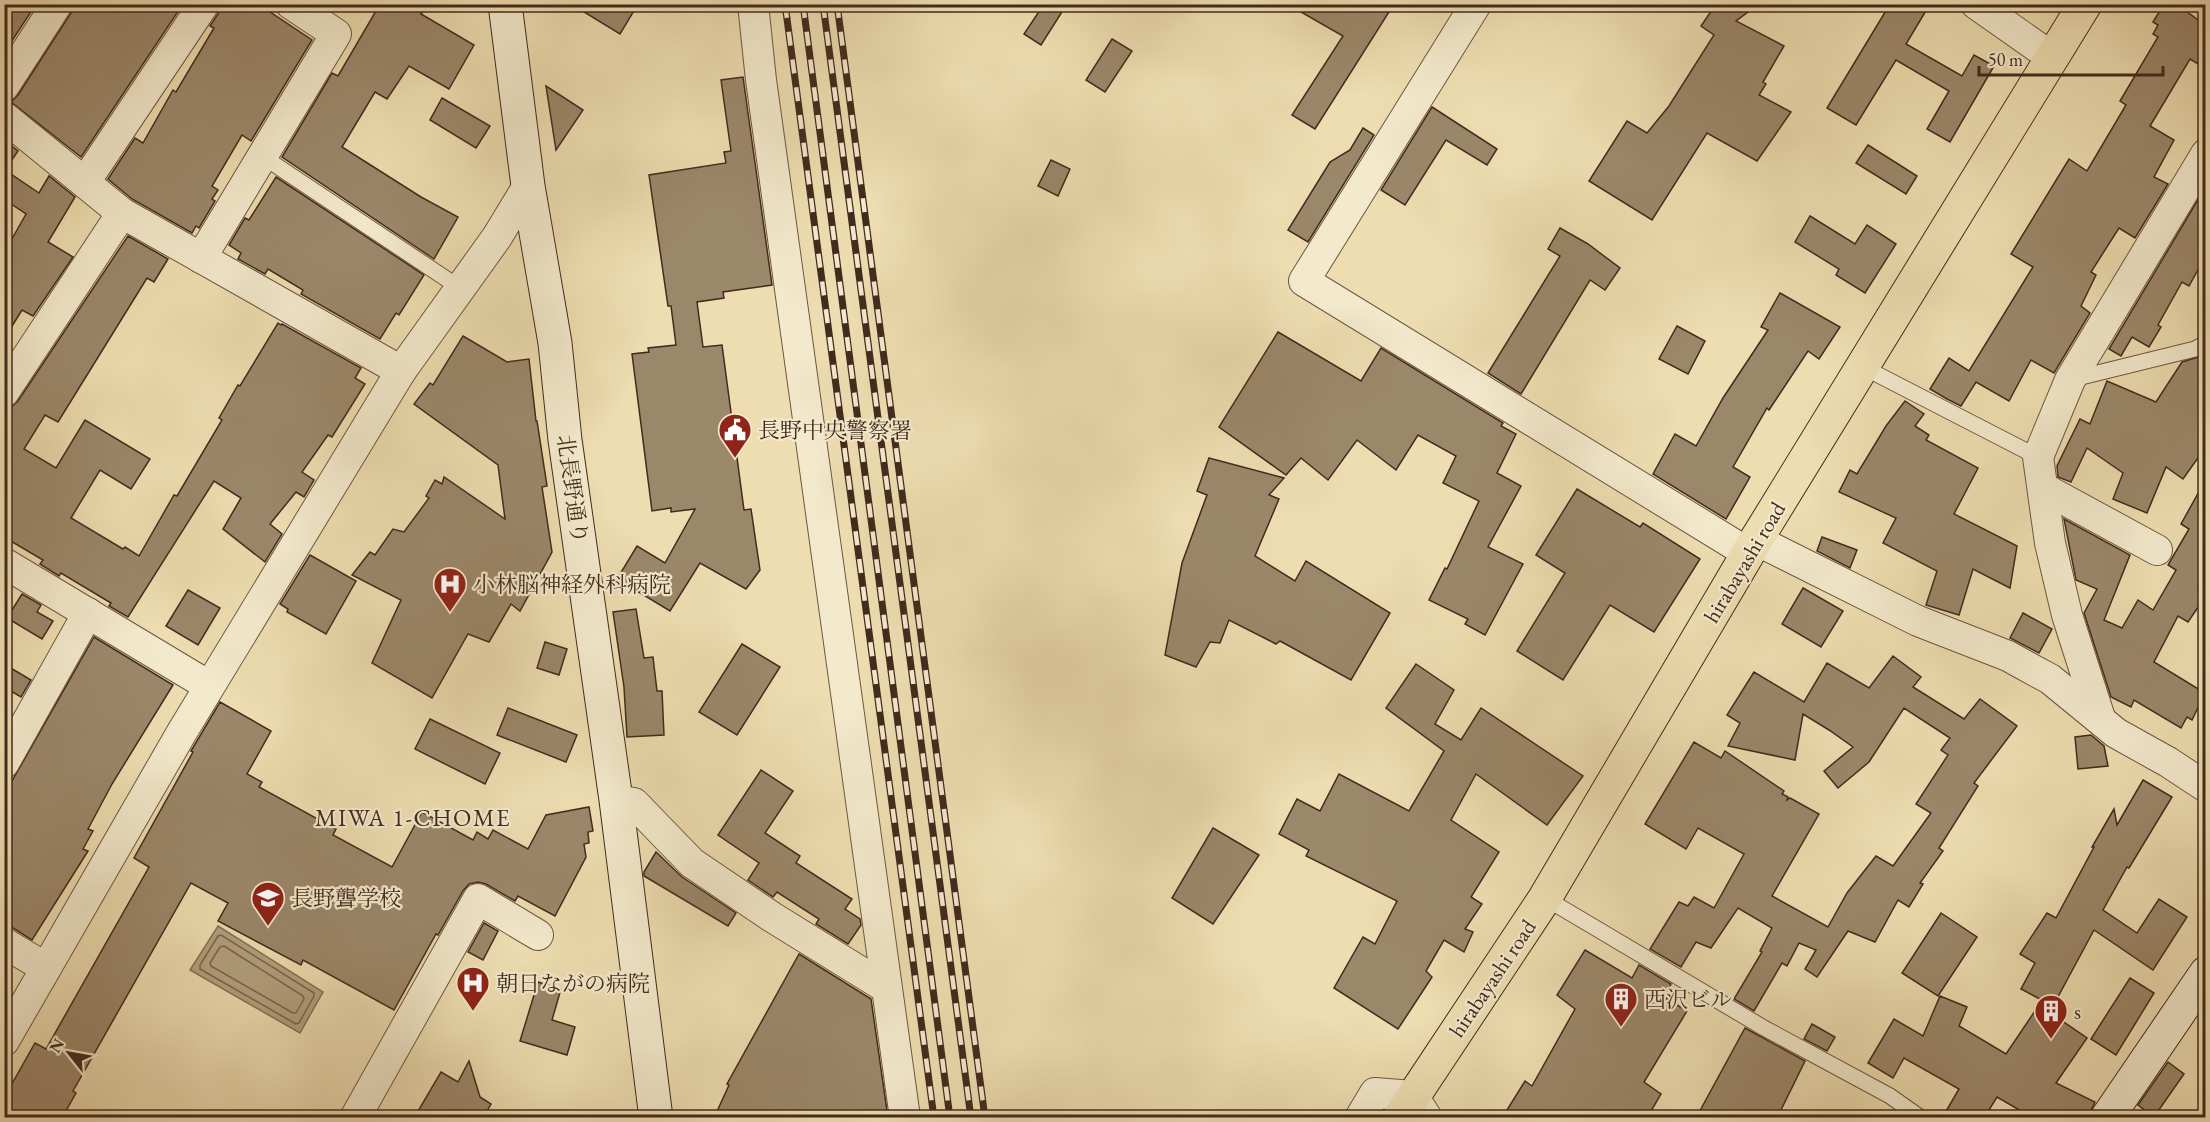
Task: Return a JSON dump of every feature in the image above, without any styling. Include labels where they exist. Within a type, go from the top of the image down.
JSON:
[{"type":"highway","name":"hirabayashi road","points":[[1413,1110],[1545,898],[1752,547],[2085,4]]},
{"type":"street","points":[[4,86],[57,4]]},
{"type":"street","points":[[85,182],[204,4]]},
{"type":"street","points":[[201,258],[336,34],[291,4]]},
{"type":"street","name":"北長野通り","points":[[505,4],[528,186],[555,343],[565,440],[616,800],[656,1118]]},
{"type":"street","points":[[753,4],[763,92],[885,987],[905,1118]]},
{"type":"street","points":[[1476,4],[1304,281],[1752,547],[1918,621],[2008,656],[2050,679],[2116,732],[2168,762],[2205,787]]},
{"type":"street","points":[[1976,4],[2053,58]]},
{"type":"street","points":[[4,117],[122,213],[401,371]]},
{"type":"street","points":[[2100,718],[2067,615],[2050,543],[2038,457],[2070,380],[2205,154]]},
{"type":"street","points":[[4,1041],[209,686],[401,371],[497,237],[528,186]]},
{"type":"street","points":[[4,392],[122,213]]},
{"type":"street","points":[[2043,488],[2157,550]]},
{"type":"street","points":[[4,563],[209,686]]},
{"type":"street","points":[[5,760],[88,613]]},
{"type":"street","points":[[616,800],[634,803],[692,863],[772,917],[885,987]]},
{"type":"street","points":[[355,1118],[478,899],[538,935]]},
{"type":"street","points":[[4,943],[46,968]]},
{"type":"street","points":[[2107,1118],[2205,972]]},
{"type":"street","points":[[1360,1118],[1375,1093],[1413,1110]]},
{"type":"lane","points":[[262,156],[460,288]]},
{"type":"lane","points":[[2070,380],[2195,349],[2205,343]]},
{"type":"lane","points":[[1863,367],[2038,457]]},
{"type":"lane","points":[[1545,898],[1764,1028],[1890,1096],[1921,1118]]},
{"type":"water","points":[[218,926],[323,992],[300,1033],[190,970]]},
{"type":"building","points":[[4,4],[36,4],[4,53]]},
{"type":"building","points":[[74,4],[183,4],[81,157],[11,102],[18,95],[71,13]]},
{"type":"building","points":[[221,4],[258,4],[312,40],[251,141],[242,135],[212,186],[218,190],[212,199],[215,201],[199,228],[196,226],[192,233],[132,199],[108,179],[135,138],[143,143],[173,90],[176,92],[214,28],[210,26]]},
{"type":"building","points":[[380,4],[408,4],[474,45],[449,89],[409,66],[387,99],[375,92],[342,147],[421,197],[458,217],[434,259],[282,157],[332,73],[338,76]]},
{"type":"building","points":[[571,4],[638,4],[620,34]]},
{"type":"building","points":[[1044,4],[1067,4],[1041,45],[1024,34]]},
{"type":"building","points":[[1287,4],[1394,4],[1315,129],[1292,115],[1343,36]]},
{"type":"building","points":[[1716,4],[1759,4],[1736,21],[1784,46],[1763,82],[1766,84],[1759,95],[1791,112],[1757,161],[1707,133],[1652,220],[1589,181],[1627,121],[1647,133],[1669,106],[1714,35],[1701,26]]},
{"type":"building","points":[[1890,4],[1930,4],[1906,44],[1962,76],[1974,55],[1994,66],[1950,142],[1927,129],[1949,91],[1896,60],[1856,125],[1827,108]]},
{"type":"building","points":[[2164,4],[2176,4],[2205,25],[2205,68],[2190,59],[2150,126],[2174,140],[2154,177],[2168,184],[2135,238],[2119,228],[2091,272],[2096,275],[2081,306],[2090,313],[2054,373],[2031,360],[2009,401],[1976,382],[1961,406],[1947,399],[1930,389],[1949,358],[1969,371],[2033,267],[2011,254],[2069,159],[2087,171],[2126,105],[2120,101],[2158,37],[2153,34],[2158,25],[2153,22]]},
{"type":"building","points":[[1112,39],[1132,51],[1105,92],[1086,80]]},
{"type":"building","points":[[743,77],[772,285],[723,292],[724,298],[697,302],[703,347],[722,345],[744,510],[751,509],[760,570],[746,589],[700,563],[670,611],[617,579],[637,546],[665,563],[695,509],[671,512],[671,508],[652,511],[632,354],[649,352],[648,348],[676,345],[649,175],[726,163],[724,152],[731,151],[721,80]]},
{"type":"building","points":[[546,86],[583,110],[556,150]]},
{"type":"building","points":[[442,98],[490,126],[476,148],[430,120]]},
{"type":"building","points":[[1432,107],[1497,149],[1487,165],[1446,140],[1405,205],[1381,190]]},
{"type":"building","points":[[1363,128],[1374,135],[1308,242],[1288,230],[1330,162],[1350,150]]},
{"type":"building","points":[[4,140],[18,151],[5,170],[39,193],[49,176],[75,197],[48,242],[73,257],[33,316],[22,310],[4,339],[4,253],[26,214],[4,199]]},
{"type":"building","points":[[1868,145],[1917,176],[1906,194],[1856,163]]},
{"type":"building","points":[[1051,160],[1070,169],[1058,196],[1038,186]]},
{"type":"building","points":[[276,177],[424,275],[399,315],[396,313],[380,339],[301,294],[303,290],[268,269],[265,274],[238,259],[241,253],[229,245],[245,218],[249,220]]},
{"type":"building","points":[[2205,188],[2205,257],[2189,286],[2182,282],[2158,325],[2161,327],[2149,347],[2132,337],[2121,356],[2109,349]]},
{"type":"building","points":[[1810,216],[1855,244],[1867,225],[1896,244],[1865,293],[1836,275],[1839,269],[1795,242]]},
{"type":"building","points":[[1560,228],[1588,244],[1620,268],[1605,290],[1590,280],[1521,394],[1488,373],[1560,256],[1548,249]]},
{"type":"building","points":[[128,236],[168,259],[154,282],[147,278],[58,422],[45,415],[24,449],[56,468],[85,420],[150,459],[131,489],[100,470],[71,518],[139,556],[174,495],[177,496],[222,420],[219,418],[238,385],[240,386],[278,323],[361,368],[355,378],[365,384],[332,437],[328,435],[302,472],[314,480],[304,497],[296,492],[270,524],[282,534],[265,562],[223,529],[241,498],[214,481],[128,617],[109,606],[111,603],[61,573],[59,576],[40,564],[43,560],[4,537],[4,416],[18,401]]},
{"type":"building","points":[[1780,293],[1840,327],[1819,359],[1808,351],[1769,410],[1767,408],[1733,467],[1750,477],[1726,519],[1653,474],[1675,434],[1696,446],[1723,398],[1768,330],[1761,327]]},
{"type":"building","points":[[1677,326],[1705,341],[1688,374],[1659,359]]},
{"type":"building","points":[[1278,332],[1361,381],[1381,348],[1503,423],[1501,426],[1516,434],[1497,473],[1521,486],[1488,547],[1523,564],[1485,635],[1465,624],[1468,619],[1429,600],[1445,568],[1447,569],[1479,501],[1443,483],[1456,456],[1418,435],[1396,470],[1357,440],[1328,480],[1301,458],[1286,475],[1219,427]]},
{"type":"building","points":[[463,336],[507,362],[529,359],[547,486],[542,487],[552,552],[520,611],[511,604],[489,642],[468,634],[432,698],[372,663],[401,600],[352,575],[370,552],[375,555],[393,529],[404,532],[429,498],[426,496],[435,480],[442,484],[444,477],[505,519],[498,465],[414,404],[430,383],[433,385]]},
{"type":"building","points":[[2205,355],[2205,448],[2183,479],[2166,467],[2147,513],[2113,499],[2123,473],[2087,448],[2071,482],[2058,477],[2057,466],[2080,419],[2090,424],[2107,381],[2156,402],[2182,362]]},
{"type":"building","points":[[1905,401],[1924,414],[1915,426],[1929,435],[1926,440],[1978,468],[1954,514],[2017,546],[2010,588],[1973,569],[1959,615],[1926,605],[1937,571],[1883,543],[1896,518],[1839,492],[1850,470],[1857,474],[1886,426]]},
{"type":"building","points":[[1209,458],[1284,478],[1269,495],[1279,499],[1255,556],[1295,581],[1306,561],[1390,613],[1351,680],[1280,641],[1276,644],[1229,620],[1220,643],[1210,642],[1196,667],[1165,655],[1182,563],[1207,495],[1197,491]]},
{"type":"building","points":[[2205,481],[2205,575],[2198,588],[2205,593],[2205,597],[2188,622],[2178,616],[2154,662],[2205,693],[2192,720],[2187,717],[2181,728],[2134,700],[2131,707],[2111,697],[2084,613],[2097,589],[2076,580],[2064,519],[2130,555],[2104,620],[2122,628],[2138,600],[2153,610],[2176,570],[2168,565],[2189,529],[2181,524]]},
{"type":"building","points":[[1577,489],[1640,527],[1643,523],[1700,559],[1654,632],[1610,605],[1563,680],[1517,651],[1565,573],[1536,555]]},
{"type":"building","points":[[1822,537],[1857,550],[1850,568],[1817,551]]},
{"type":"building","points":[[310,555],[356,581],[326,634],[287,612],[288,609],[280,604]]},
{"type":"building","points":[[1803,588],[1843,611],[1821,647],[1782,624]]},
{"type":"building","points":[[188,590],[220,608],[198,645],[166,626]]},
{"type":"building","points":[[22,594],[41,605],[37,612],[53,621],[42,639],[7,618]]},
{"type":"building","points":[[636,609],[644,658],[653,657],[657,691],[662,691],[664,735],[627,737],[624,687],[613,612]]},
{"type":"building","points":[[2023,613],[2052,629],[2039,653],[2010,638]]},
{"type":"building","points":[[94,637],[173,685],[112,784],[88,829],[93,831],[83,849],[88,851],[32,940],[13,928],[4,926],[4,795]]},
{"type":"building","points":[[545,642],[567,649],[559,675],[537,668]]},
{"type":"building","points":[[742,644],[780,667],[737,735],[699,712]]},
{"type":"building","points":[[1893,656],[1921,677],[1913,687],[1964,719],[1980,699],[2017,726],[1974,783],[1978,786],[1939,848],[1943,851],[1920,883],[1923,884],[1909,907],[1898,900],[1875,942],[1848,931],[1817,977],[1805,969],[1816,950],[1799,943],[1787,966],[1782,963],[1754,1011],[1734,999],[1762,952],[1760,951],[1772,928],[1738,908],[1711,948],[1696,942],[1681,967],[1650,949],[1679,902],[1688,906],[1694,897],[1714,908],[1744,854],[1698,828],[1686,849],[1645,824],[1694,742],[1721,758],[1725,751],[1784,791],[1782,794],[1788,797],[1787,800],[1790,798],[1819,814],[1772,896],[1828,927],[1847,893],[1876,856],[1893,866],[1931,813],[1916,804],[1948,755],[1941,750],[1950,738],[1904,708],[1869,762],[1838,788],[1824,771],[1853,747],[1829,730],[1803,714],[1795,760],[1728,746],[1740,723],[1727,715],[1754,672],[1804,702],[1827,663],[1869,688]]},
{"type":"building","points":[[4,664],[31,680],[21,697],[4,687]]},
{"type":"building","points":[[1416,664],[1454,690],[1435,724],[1461,740],[1481,708],[1583,776],[1547,825],[1476,774],[1451,820],[1499,852],[1471,897],[1482,904],[1465,929],[1473,932],[1464,952],[1444,940],[1426,971],[1432,977],[1398,1029],[1334,988],[1363,937],[1375,944],[1397,901],[1306,856],[1309,850],[1279,834],[1297,799],[1320,811],[1339,774],[1409,811],[1444,751],[1386,708]]},
{"type":"building","points":[[220,702],[271,731],[247,774],[262,782],[259,787],[336,829],[333,835],[392,867],[422,812],[473,840],[477,832],[488,839],[493,830],[528,849],[546,815],[589,807],[593,831],[588,832],[589,843],[584,844],[586,857],[555,916],[518,896],[515,901],[486,884],[478,882],[469,884],[438,935],[436,934],[394,1010],[303,960],[301,965],[218,921],[228,903],[191,883],[73,1091],[76,1093],[62,1118],[4,1118],[4,1098],[35,1043],[46,1049],[149,867],[134,858]]},
{"type":"building","points":[[508,708],[577,735],[566,762],[497,735]]},
{"type":"building","points":[[430,719],[500,753],[485,784],[415,749]]},
{"type":"building","points":[[2091,735],[2104,746],[2108,766],[2078,769],[2075,737]]},
{"type":"building","points":[[761,770],[793,791],[765,833],[800,856],[796,863],[852,899],[845,909],[860,919],[861,925],[848,944],[816,924],[819,919],[777,892],[773,897],[748,880],[759,863],[718,835]]},
{"type":"building","points":[[2143,780],[2172,797],[2129,868],[2127,867],[2103,910],[2137,933],[2159,899],[2187,917],[2153,970],[2094,930],[2053,1006],[2021,989],[2035,963],[2020,954],[2047,913],[2056,918],[2114,809],[2117,825]]},
{"type":"building","points":[[1213,828],[1259,855],[1213,924],[1172,898]]},
{"type":"building","points":[[656,852],[682,877],[736,913],[728,926],[644,876]]},
{"type":"building","points":[[1941,913],[1977,937],[1938,996],[1902,973]]},
{"type":"building","points":[[484,923],[498,931],[483,960],[468,952]]},
{"type":"building","name":"西沢ビル","points":[[1585,950],[1632,978],[1639,965],[1671,984],[1664,997],[1687,1011],[1644,1082],[1661,1094],[1647,1118],[1502,1118],[1525,1081],[1532,1086],[1575,1009],[1557,995]]},
{"type":"building","points":[[799,954],[871,999],[888,1118],[714,1118],[729,1085],[727,1084]]},
{"type":"building","points":[[2130,978],[2154,993],[2116,1055],[2091,1039]]},
{"type":"building","points":[[538,982],[561,989],[552,1020],[575,1027],[567,1055],[520,1041]]},
{"type":"building","points":[[1940,996],[1967,1007],[1959,1026],[2006,1054],[2039,1005],[2087,1038],[2056,1083],[2095,1102],[2087,1118],[2033,1118],[1997,1097],[1984,1118],[1942,1118],[1959,1089],[1904,1058],[1893,1078],[1868,1063],[1894,1019],[1923,1036]]},
{"type":"building","points":[[1812,1024],[1835,1037],[1827,1051],[1804,1039]]},
{"type":"building","points":[[1745,1028],[1805,1061],[1777,1118],[1696,1118]]},
{"type":"building","points":[[469,1061],[480,1097],[491,1104],[483,1118],[414,1118],[441,1072],[458,1082]]},
{"type":"building","points":[[2168,1062],[2184,1074],[2154,1117],[2138,1105]]},
{"type":"railway","points":[[785,4],[934,1118]]},
{"type":"railway","points":[[803,4],[950,1118]]},
{"type":"railway","points":[[823,4],[971,1118]]},
{"type":"railway","points":[[837,4],[985,1118]]},
{"type":"place","name":"長野中央警察署","points":[[735,459]]},
{"type":"place","name":"小林脳神経外科病院","points":[[450,613]]},
{"type":"place","name":"長野聾学校","points":[[268,927]]},
{"type":"place","name":"朝日ながの病院","points":[[473,1012]]},
{"type":"place","name":"西沢ビル","points":[[1621,1028]]},
{"type":"place","name":"s","points":[[2051,1040]]},
{"type":"district","name":"MIWA 1-CHOME","points":[[413,818]]}]
